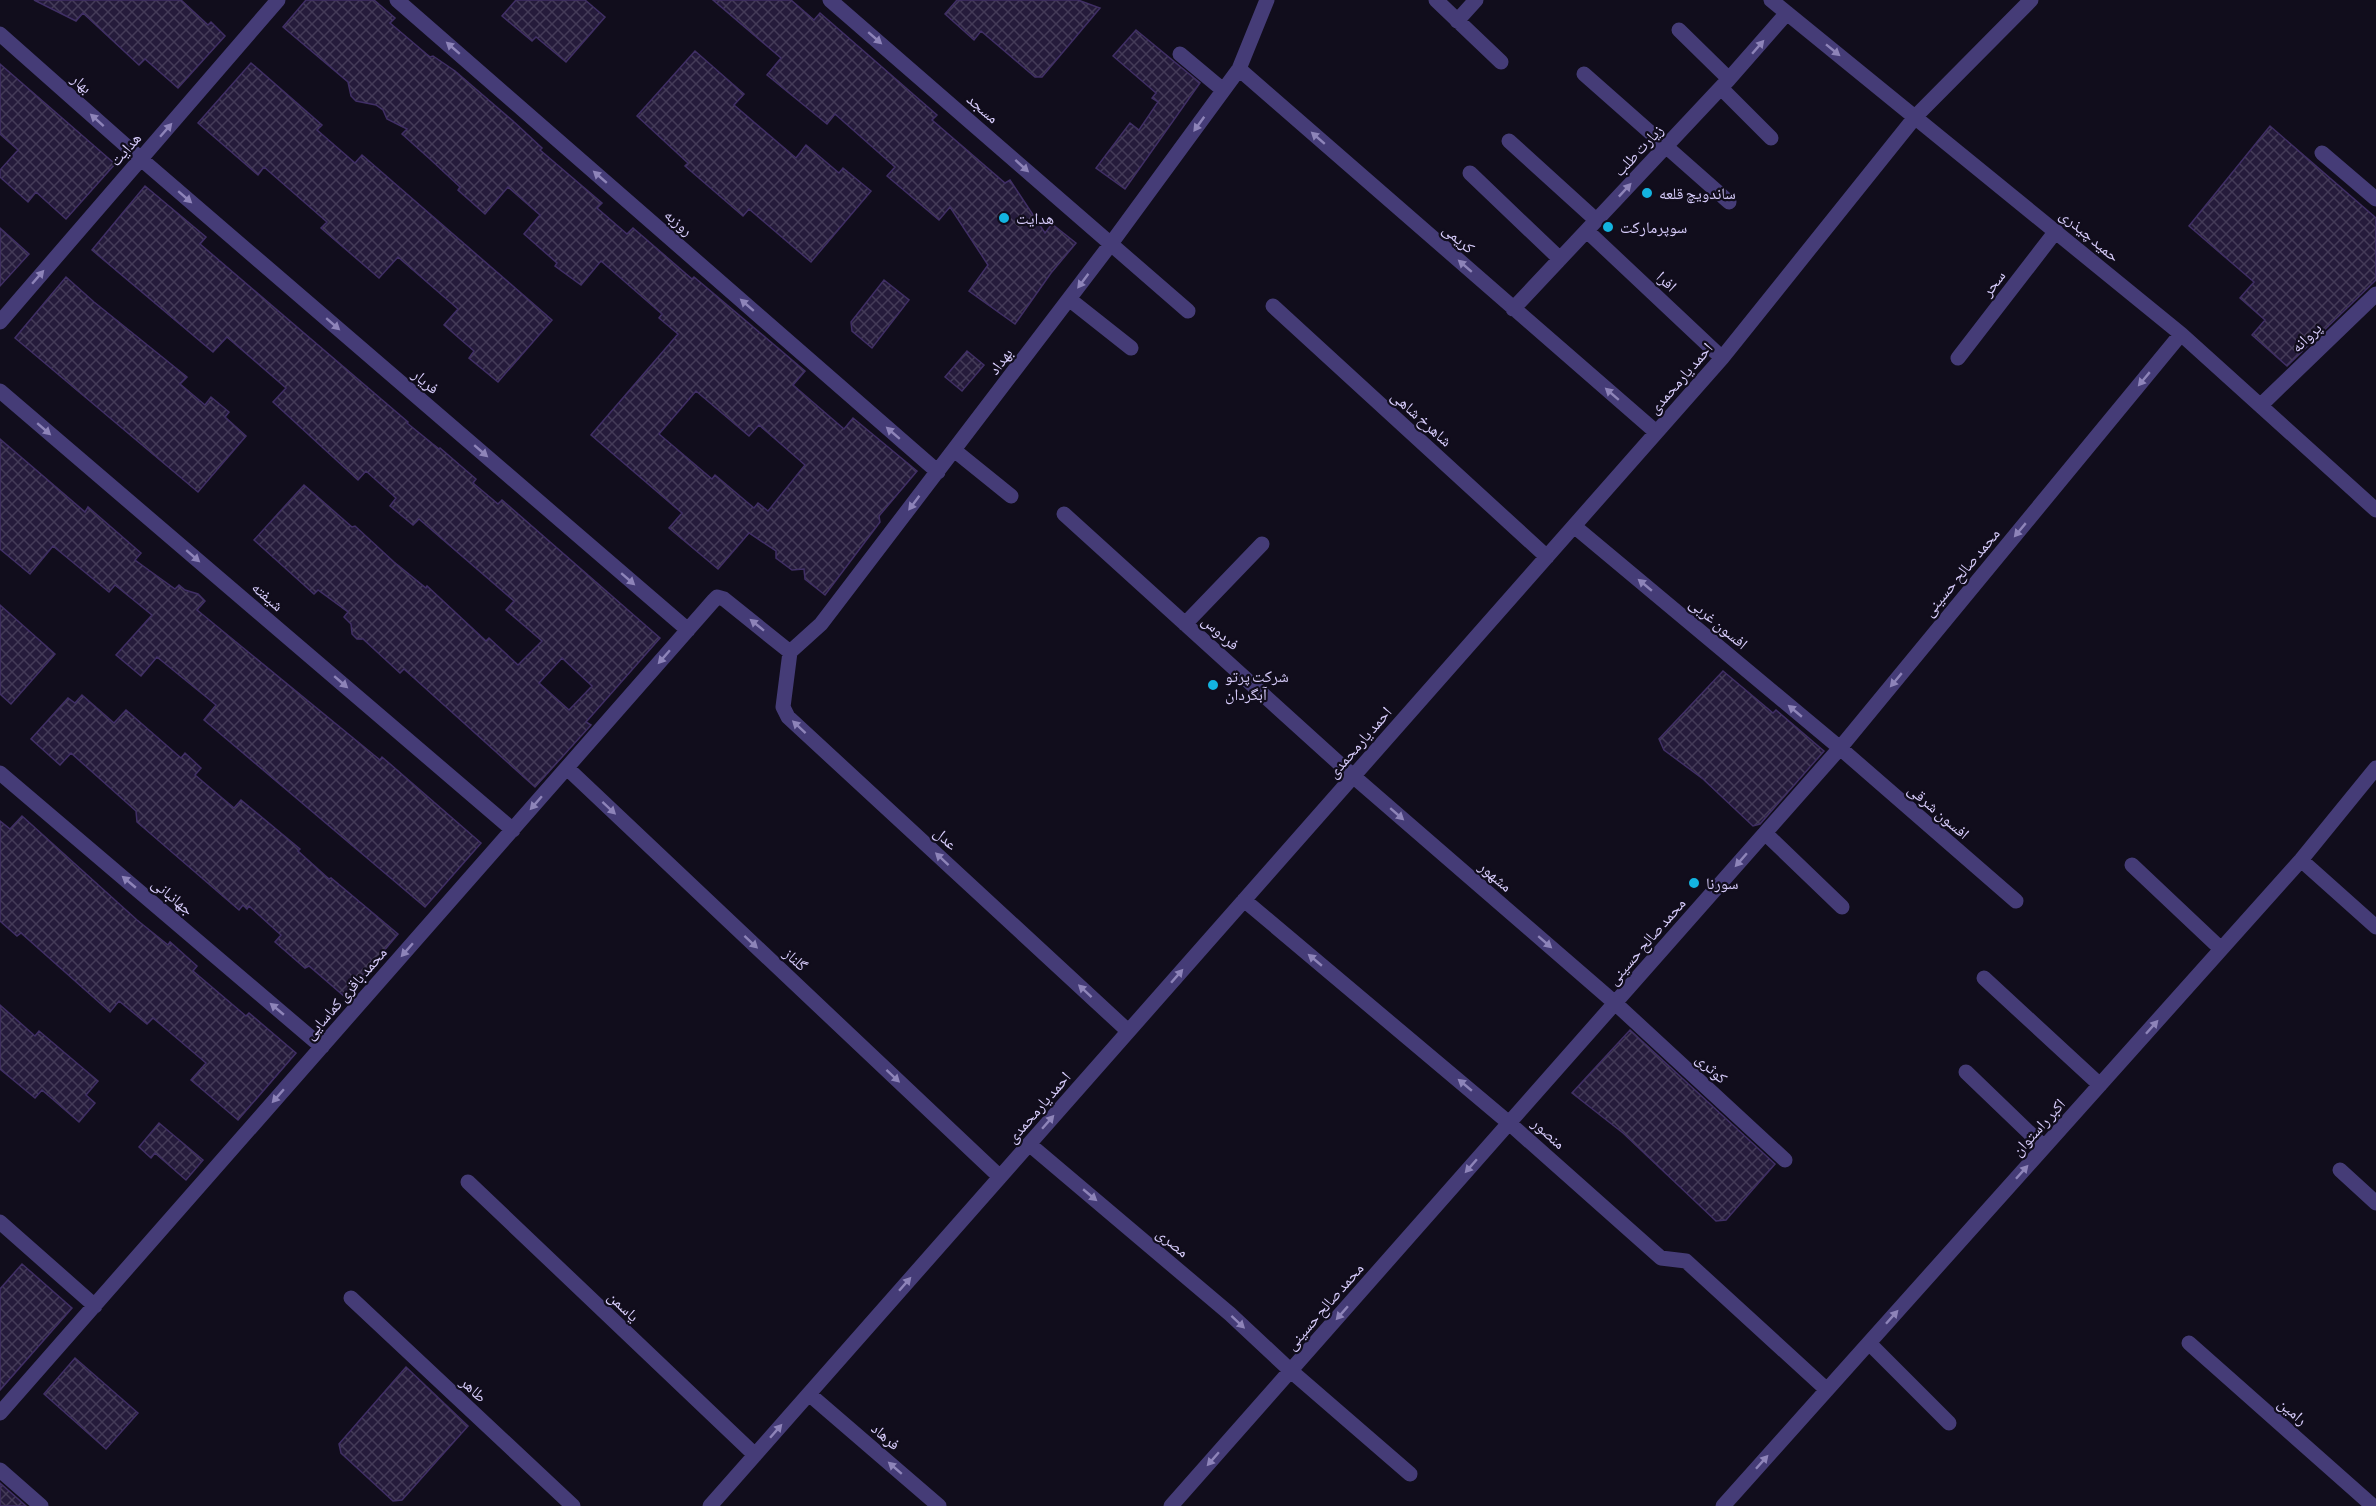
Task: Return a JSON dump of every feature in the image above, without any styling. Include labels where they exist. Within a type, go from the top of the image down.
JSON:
[{"type":"street","name":"هدایت","points":[[0,322],[278,0]]},
{"type":"street","name":"روزبه","points":[[398,0],[938,472]]},
{"type":"street","name":"مسجد","points":[[830,0],[960,111],[1110,245],[1188,310]]},
{"type":"street","name":"بهداد","points":[[790,652],[821,624],[1110,245],[1239,69],[1267,0]]},
{"type":"street","points":[[1436,0],[1501,62]]},
{"type":"street","points":[[1458,21],[1476,0]]},
{"type":"street","name":"حمید چیذری","points":[[1771,0],[2181,334],[2376,510]]},
{"type":"street","name":"احمد یارمحمدی","points":[[710,1506],[1722,358],[1916,116],[2031,0]]},
{"type":"street","name":"زیارت طلب","points":[[1513,309],[1667,146],[1787,13]]},
{"type":"street","points":[[1679,30],[1771,138]]},
{"type":"street","name":"بهار","points":[[0,34],[141,159]]},
{"type":"street","points":[[1180,54],[1223,90]]},
{"type":"street","name":"کریمی","points":[[1239,69],[1656,432]]},
{"type":"street","points":[[1584,74],[1729,202]]},
{"type":"street","name":"افرا","points":[[1509,141],[1722,358]]},
{"type":"street","points":[[2322,153],[2376,199]]},
{"type":"street","name":"فریار","points":[[141,159],[688,630]]},
{"type":"street","points":[[1470,173],[1560,259]]},
{"type":"street","name":"سحر","points":[[1958,358],[2056,231]]},
{"type":"street","name":"پروانه","points":[[2261,405],[2376,294]]},
{"type":"street","points":[[1069,299],[1131,348]]},
{"type":"street","name":"شاهرخ شاهی","points":[[1273,306],[1546,557]]},
{"type":"street","name":"محمد صالح حسینی","points":[[1171,1506],[1840,748],[2181,334]]},
{"type":"street","name":"شیفته","points":[[0,391],[513,830]]},
{"type":"street","points":[[954,450],[1011,495]]},
{"type":"street","name":"فردوس","points":[[1064,514],[1353,776]]},
{"type":"street","name":"افسون غربی","points":[[1574,526],[1840,748]]},
{"type":"street","points":[[1185,624],[1262,544]]},
{"type":"street","name":"محمد باقری کماسایی","points":[[0,1413],[717,597],[724,599],[790,652]]},
{"type":"street","name":"عدل","points":[[790,652],[783,707],[788,717],[1128,1031]]},
{"type":"street","name":"افسون شرقی","points":[[1840,748],[2016,901]]},
{"type":"street","name":"گلناز","points":[[567,768],[1000,1177]]},
{"type":"street","name":"اکبر راستوان","points":[[1723,1506],[2301,860],[2376,768]]},
{"type":"street","name":"جهانبانی","points":[[0,773],[322,1047]]},
{"type":"street","name":"مشهور","points":[[1353,776],[1615,1003]]},
{"type":"street","points":[[1765,833],[1842,907]]},
{"type":"street","points":[[2301,860],[2376,927]]},
{"type":"street","points":[[2132,866],[2221,949]]},
{"type":"street","name":"منصور","points":[[1244,900],[1509,1122],[1661,1257],[1686,1261],[1827,1390]]},
{"type":"street","points":[[1984,978],[2100,1085]]},
{"type":"street","name":"کوثری","points":[[1615,1003],[1785,1160]]},
{"type":"street","points":[[1966,1072],[2044,1147]]},
{"type":"street","name":"مصری","points":[[1029,1144],[1230,1314],[1291,1371],[1410,1474]]},
{"type":"street","points":[[2340,1170],[2376,1203]]},
{"type":"street","name":"یاسمن","points":[[468,1182],[755,1455]]},
{"type":"street","points":[[0,1222],[95,1305]]},
{"type":"street","name":"طاهر","points":[[351,1298],[573,1506]]},
{"type":"street","points":[[1869,1343],[1949,1423]]},
{"type":"street","name":"رامین","points":[[2188,1343],[2373,1506]]},
{"type":"street","name":"فرهاد","points":[[809,1394],[939,1506]]},
{"type":"street","points":[[0,1470],[41,1506]]},
{"type":"building","points":[[34,0],[181,0],[208,25],[211,22],[225,36],[178,88],[145,59],[139,65],[83,13],[76,21]]},
{"type":"building","points":[[306,0],[374,0],[395,18],[390,23],[430,57],[433,56],[455,71],[513,121],[542,148],[540,150],[602,203],[597,208],[627,234],[633,228],[805,371],[793,385],[844,429],[853,418],[917,471],[879,516],[880,522],[825,595],[805,579],[804,569],[792,570],[776,558],[776,551],[749,533],[718,569],[669,528],[682,513],[591,435],[678,334],[659,318],[662,314],[601,261],[581,285],[555,266],[557,263],[524,234],[540,215],[508,187],[485,214],[458,190],[460,187],[402,134],[407,129],[387,119],[383,110],[376,105],[356,101],[351,96],[348,82],[283,27]],"holes":[[[696,391],[749,436],[759,425],[805,465],[768,511],[758,503],[754,508],[715,475],[712,479],[659,434]]]},
{"type":"building","points":[[516,0],[585,0],[605,17],[566,62],[536,37],[532,41],[502,16]]},
{"type":"building","points":[[713,0],[791,0],[814,20],[820,13],[937,115],[932,120],[1005,183],[1010,180],[1045,233],[1052,224],[1076,243],[1051,273],[1015,324],[969,291],[988,265],[950,207],[939,220],[887,176],[895,167],[835,114],[827,124],[767,75],[781,58]]},
{"type":"building","points":[[957,0],[1078,0],[1100,8],[1042,77],[1035,77],[981,31],[974,40],[945,14]]},
{"type":"building","points":[[1136,30],[1200,83],[1125,189],[1096,168],[1130,123],[1139,130],[1158,102],[1152,98],[1156,93],[1113,56]]},
{"type":"building","points":[[695,51],[744,94],[734,105],[796,158],[806,145],[839,173],[843,168],[871,191],[811,262],[749,209],[743,216],[685,166],[688,163],[637,116]]},
{"type":"building","points":[[251,63],[322,125],[317,130],[355,163],[362,155],[552,320],[498,382],[469,358],[474,351],[444,325],[458,309],[398,257],[379,278],[321,228],[327,222],[264,167],[258,175],[198,123]]},
{"type":"building","points":[[0,64],[115,164],[66,219],[36,192],[28,202],[0,177],[0,170],[18,150],[0,134]]},
{"type":"building","points":[[2270,126],[2376,218],[2376,280],[2287,366],[2252,335],[2265,320],[2240,298],[2254,282],[2189,226]]},
{"type":"building","points":[[145,186],[206,237],[200,244],[407,423],[476,479],[473,483],[498,504],[502,500],[660,638],[586,722],[591,725],[535,787],[404,669],[400,673],[363,639],[357,639],[352,634],[351,624],[344,617],[348,612],[318,590],[314,594],[254,540],[304,485],[352,527],[355,526],[394,562],[426,588],[427,586],[486,641],[489,638],[518,665],[542,641],[506,610],[514,601],[419,519],[413,525],[390,506],[396,498],[366,471],[358,480],[273,402],[286,388],[227,337],[213,352],[92,250]],"holes":[[[562,658],[592,686],[569,710],[539,683]]]},
{"type":"building","points":[[0,228],[29,254],[0,286]]},
{"type":"building","points":[[66,277],[187,377],[180,384],[205,405],[211,397],[229,412],[225,417],[246,436],[198,492],[15,338]]},
{"type":"building","points":[[884,280],[909,300],[872,348],[852,331],[851,322]]},
{"type":"building","points":[[967,351],[984,365],[962,391],[945,377]]},
{"type":"building","points":[[0,439],[85,512],[88,507],[141,553],[135,560],[175,589],[179,585],[185,590],[198,594],[205,601],[197,610],[380,760],[382,757],[481,843],[425,907],[204,720],[216,705],[157,657],[141,676],[116,655],[152,615],[115,585],[109,592],[53,546],[30,574],[0,549]]},
{"type":"building","points":[[0,605],[55,654],[11,704],[0,694]]},
{"type":"building","points":[[1723,671],[1773,713],[1776,710],[1824,751],[1760,824],[1753,826],[1703,779],[1664,750],[1659,739]]},
{"type":"building","points":[[82,695],[114,723],[126,710],[181,758],[185,753],[201,768],[195,775],[234,808],[241,800],[300,849],[298,851],[329,879],[331,878],[398,934],[345,997],[309,966],[305,968],[275,942],[281,935],[249,906],[247,909],[243,905],[239,910],[137,822],[136,811],[71,753],[60,765],[31,739],[68,698],[75,703]]},
{"type":"building","points":[[22,816],[137,920],[168,945],[170,942],[197,966],[193,971],[246,1016],[249,1013],[296,1053],[238,1120],[191,1080],[206,1063],[153,1018],[147,1024],[119,1001],[110,1012],[21,933],[17,936],[0,921],[0,821],[10,829]]},
{"type":"building","points":[[0,1005],[35,1036],[39,1031],[98,1081],[86,1095],[95,1103],[79,1122],[42,1090],[35,1098],[0,1069]]},
{"type":"building","points":[[1630,1030],[1775,1164],[1726,1220],[1716,1221],[1623,1133],[1572,1093]]},
{"type":"building","points":[[159,1123],[203,1160],[186,1180],[155,1153],[151,1158],[139,1147]]},
{"type":"building","points":[[22,1264],[72,1308],[0,1390],[0,1289]]},
{"type":"building","points":[[75,1358],[138,1413],[106,1449],[44,1394]]},
{"type":"building","points":[[406,1367],[468,1426],[402,1500],[393,1501],[341,1453],[339,1444]]},
{"type":"building","points":[[0,1483],[26,1506],[0,1506]]},
{"type":"place","name":"ساندویچ قلعه","points":[[1647,193]]},
{"type":"place","name":"هدایت","points":[[1004,218]]},
{"type":"place","name":"سوپرمارکت","points":[[1608,227]]},
{"type":"place","name":"شرکت پرتو آبگردان","points":[[1213,685]]},
{"type":"place","name":"سورنا","points":[[1694,883]]}]
